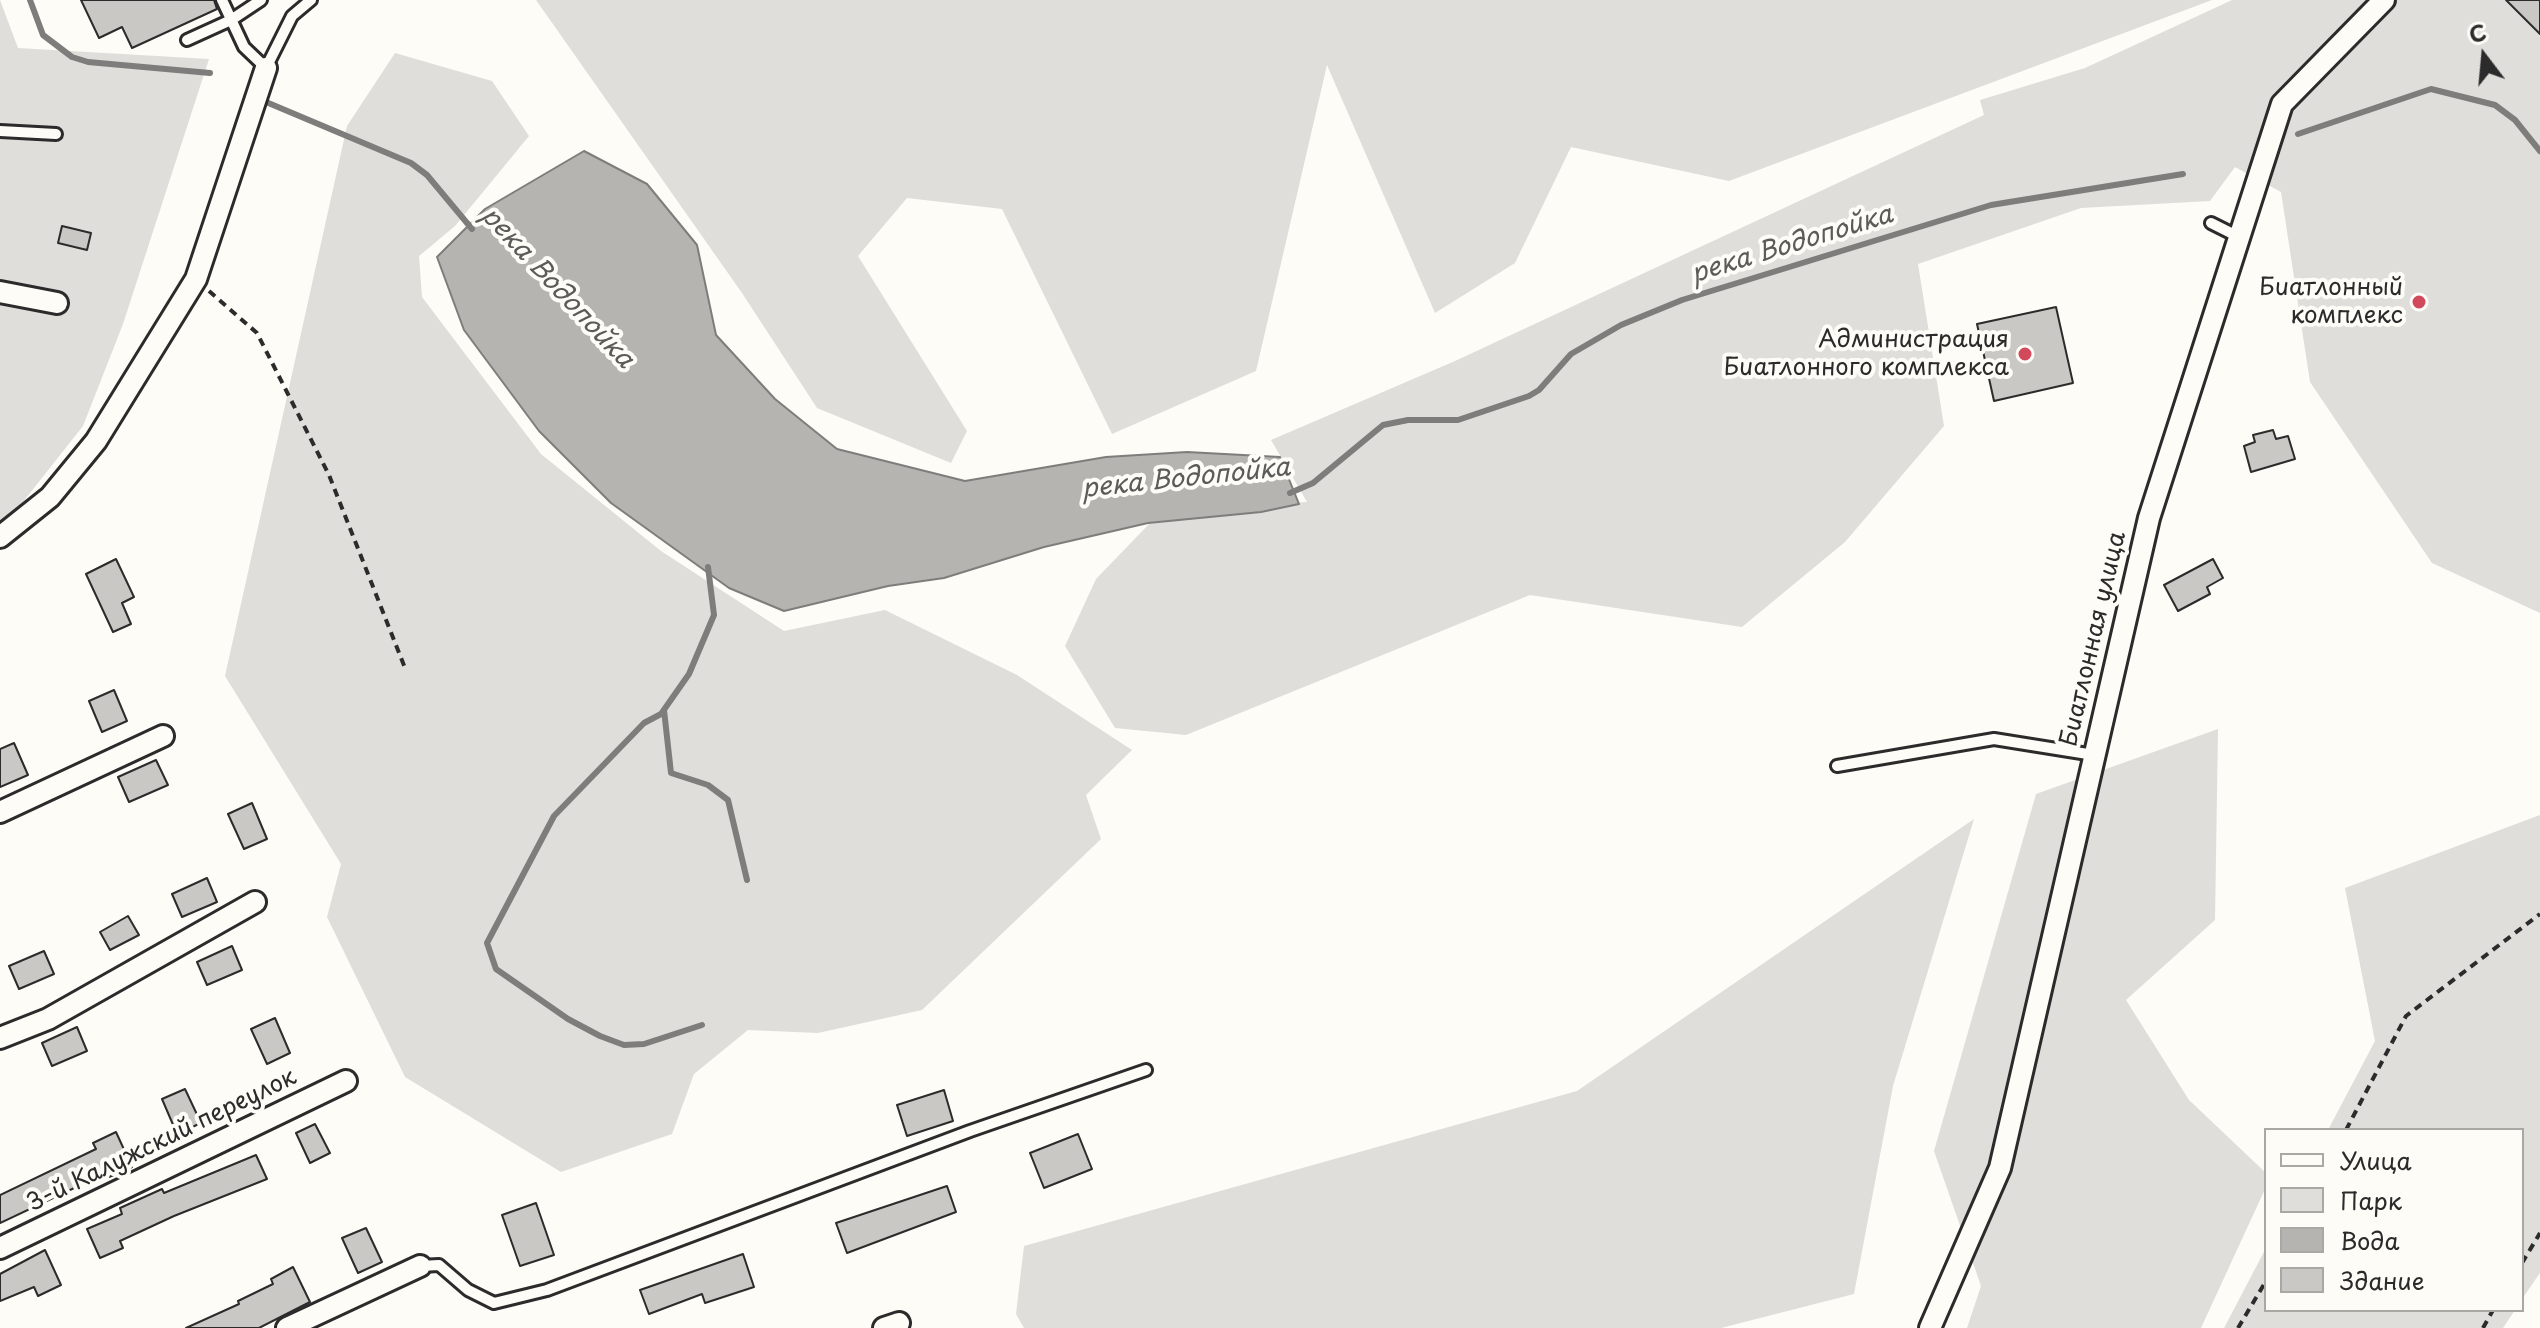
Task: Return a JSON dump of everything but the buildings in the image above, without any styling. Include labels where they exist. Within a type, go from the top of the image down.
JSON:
[{"type":"street","name":"Биатлонная улица","points":[[1930,1328],[2000,1168],[2149,518],[2282,104],[2384,0]]},
{"type":"street","points":[[0,537],[50,497],[96,441],[196,279],[266,68]]},
{"type":"street","points":[[0,292],[57,303]]},
{"type":"street","points":[[0,812],[163,736]]},
{"type":"street","points":[[0,1038],[48,1019],[255,902]]},
{"type":"street","name":"3-й Калужский переулок","points":[[0,1248],[346,1081]]},
{"type":"street","points":[[287,1328],[420,1266]]},
{"type":"lane","points":[[222,0],[244,47],[266,68],[292,16],[311,0]]},
{"type":"lane","points":[[187,40],[231,20],[261,0]]},
{"type":"lane","points":[[0,131],[56,134]]},
{"type":"lane","points":[[2211,223],[2241,238]]},
{"type":"lane","points":[[1837,766],[1994,739],[2094,755]]},
{"type":"lane","points":[[420,1266],[439,1265],[468,1290],[494,1303],[547,1290],[970,1131],[1146,1070]]},
{"type":"path","points":[[196,279],[257,333],[329,475],[405,668]]},
{"type":"path","points":[[2347,1128],[2406,1016],[2540,914]]},
{"type":"path","points":[[2524,1260],[2540,1233]]},
{"type":"path","points":[[2238,1328],[2264,1284]]},
{"type":"green space","points":[[0,0],[18,48],[209,59],[123,324],[83,426],[0,531]]},
{"type":"green space","points":[[536,0],[2212,0],[1729,181],[1571,147],[1515,263],[1435,313],[1327,65],[1256,371],[1112,434],[1002,209],[907,198],[858,256],[967,431],[951,463],[817,408],[742,293]]},
{"type":"green space","points":[[2232,0],[2540,0],[2540,613],[2432,563],[2310,382],[2281,192],[2235,167],[2210,201],[2081,208],[1918,264],[1944,426],[1845,542],[1742,627],[1530,595],[1186,735],[1115,728],[1065,646],[1096,579],[1151,522],[1214,507],[1307,502],[1271,440],[1455,361],[1984,115],[1980,100],[2085,68]]},
{"type":"green space","points":[[395,53],[492,81],[529,136],[455,226],[419,256],[422,297],[541,454],[661,551],[784,631],[885,610],[1017,675],[1132,750],[1086,795],[1101,839],[922,1010],[818,1033],[748,1030],[694,1074],[672,1134],[561,1172],[405,1077],[327,917],[341,864],[225,676],[347,126]]},
{"type":"green space","points":[[2218,729],[2215,920],[2126,1000],[2189,1100],[2264,1171],[2264,1191],[2201,1328],[1967,1328],[1981,1286],[1934,1151],[2036,794]]},
{"type":"green space","points":[[2540,815],[2540,1273],[2524,1296],[2524,1128],[2329,1128],[2375,1041],[2345,888]]},
{"type":"green space","points":[[1974,819],[1893,1086],[1854,1294],[1721,1328],[1024,1328],[1016,1314],[1024,1246],[1577,1091]]},
{"type":"green space","points":[[2264,1252],[2264,1312],[2514,1312],[2503,1328],[2224,1328]]},
{"type":"water","points":[[584,151],[647,184],[697,245],[716,335],[775,399],[837,449],[965,481],[1106,457],[1187,452],[1280,457],[1299,504],[1261,512],[1148,523],[1044,547],[944,578],[888,586],[784,611],[729,588],[611,503],[539,431],[464,330],[437,257],[485,209]]},
{"type":"waterway","name":"река Водопойка","points":[[30,0],[43,35],[72,57],[88,62],[210,73]]},
{"type":"waterway","name":"река Водопойка","points":[[2298,134],[2431,89],[2495,105],[2515,120],[2540,151]]},
{"type":"waterway","name":"река Водопойка","points":[[266,102],[411,163],[427,175],[472,229]]},
{"type":"waterway","name":"река Водопойка","points":[[1290,493],[1313,483],[1383,425],[1408,420],[1458,420],[1529,396],[1539,390],[1571,354],[1621,325],[1682,300],[1991,205],[2183,174]]},
{"type":"waterway","points":[[702,1025],[644,1044],[624,1045],[600,1036],[568,1019],[496,969],[487,943],[554,816],[644,723],[661,714],[689,674],[714,615],[708,567]]},
{"type":"waterway","points":[[664,710],[671,773],[708,785],[728,800],[747,880]]},
{"type":"place","name":"Биатлонный комплекс","points":[[2419,302]]},
{"type":"place","name":"Администрация Биатлонного комплекса","points":[[2025,354]]}]
